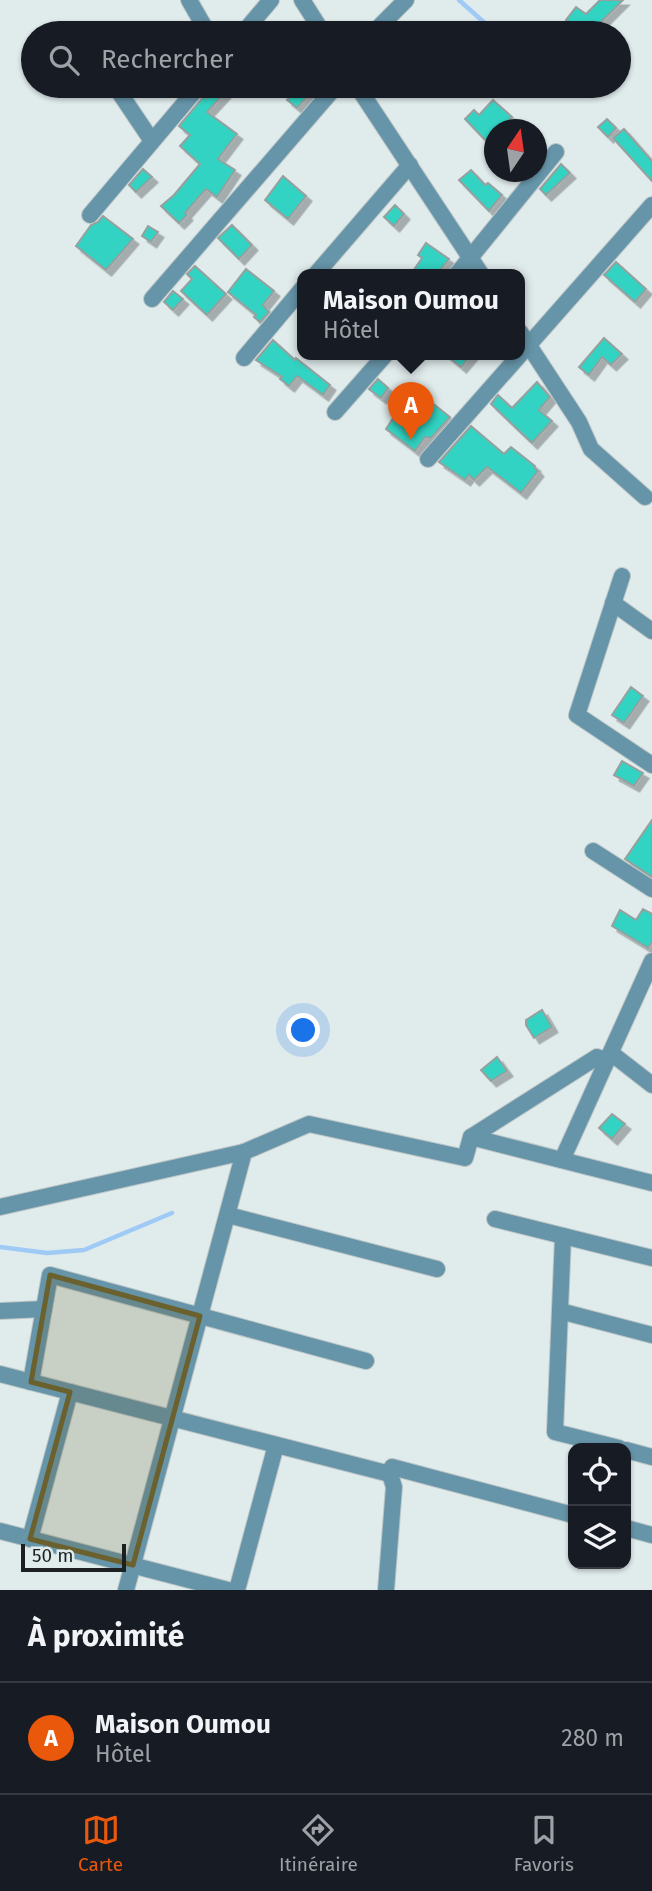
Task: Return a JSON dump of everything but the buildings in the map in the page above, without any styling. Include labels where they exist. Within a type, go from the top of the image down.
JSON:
[{"type":"street","points":[[189,0],[201,21]]},
{"type":"street","points":[[253,21],[271,0]]},
{"type":"street","points":[[302,0],[315,21]]},
{"type":"street","points":[[385,21],[406,0]]},
{"type":"street","points":[[123,98],[152,141]]},
{"type":"street","points":[[90,215],[189,98]]},
{"type":"street","points":[[152,299],[326,98]]},
{"type":"street","points":[[365,98],[478,269]]},
{"type":"street","points":[[461,269],[556,152]]},
{"type":"street","points":[[320,269],[410,165]]},
{"type":"street","points":[[525,337],[652,205]]},
{"type":"street","points":[[244,358],[297,296]]},
{"type":"street","points":[[525,340],[579,422],[591,449],[645,497]]},
{"type":"street","points":[[335,412],[381,360]]},
{"type":"street","points":[[428,459],[507,360]]},
{"type":"street","points":[[622,576],[577,715],[652,765]]},
{"type":"street","points":[[613,603],[652,631]]},
{"type":"street","points":[[593,851],[652,889]]},
{"type":"street","points":[[562,1160],[651,965]]},
{"type":"street","points":[[0,1208],[244,1152],[309,1124],[466,1158],[471,1137],[597,1058],[609,1057],[652,1085]]},
{"type":"street","points":[[471,1137],[652,1183]]},
{"type":"street","points":[[126,1590],[244,1152]]},
{"type":"street","points":[[228,1215],[437,1269]]},
{"type":"street","points":[[495,1219],[652,1258]]},
{"type":"street","points":[[563,1236],[555,1432],[600,1443]]},
{"type":"street","points":[[31,1382],[50,1275],[366,1361]]},
{"type":"street","points":[[0,1311],[44,1309]]},
{"type":"street","points":[[560,1311],[652,1335]]},
{"type":"street","points":[[0,1374],[390,1474]]},
{"type":"street","points":[[30,1539],[70,1392]]},
{"type":"street","points":[[237,1590],[276,1445]]},
{"type":"street","points":[[631,1451],[652,1457]]},
{"type":"street","points":[[386,1590],[394,1487],[390,1474],[392,1467],[568,1514]]},
{"type":"street","points":[[631,1529],[651,1532]]},
{"type":"street","points":[[0,1531],[229,1590]]},
{"type":"highlighted area","points":[[50,1275],[200,1316],[133,1565],[30,1539],[70,1392],[31,1382]]},
{"type":"waterway","points":[[459,0],[483,21]]},
{"type":"waterway","points":[[0,1247],[47,1253],[84,1250],[172,1213]]},
{"type":"place","name":"Maison Oumou","points":[[411,440]]}]
